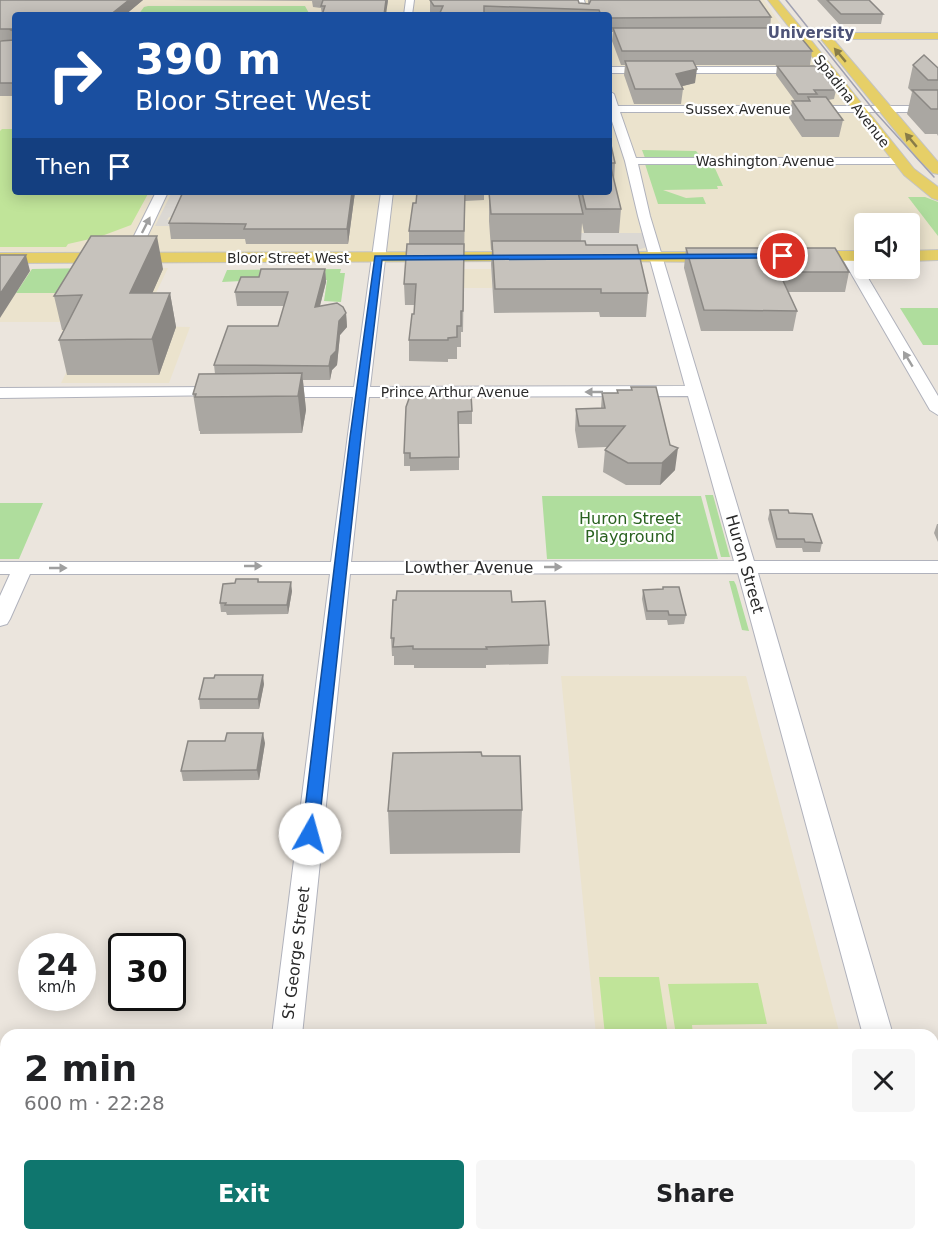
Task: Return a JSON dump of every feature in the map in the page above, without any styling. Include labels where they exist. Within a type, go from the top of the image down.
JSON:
[{"type":"main road","name":"Spadina Avenue","points":[[773,0],[797,36],[828,70],[900,161],[935,191]]},
{"type":"main road","name":"Spadina Avenue","points":[[820,31],[938,170]]},
{"type":"main road","points":[[797,36],[820,31],[938,36]]},
{"type":"main road","points":[[920,256],[938,255]]},
{"type":"main road","points":[[789,256],[854,256]]},
{"type":"main road","name":"Bloor Street West","points":[[0,258],[545,257]]},
{"type":"main road","points":[[591,257],[741,257]]},
{"type":"street","points":[[612,70],[828,70]]},
{"type":"street","name":"Sussex Avenue","points":[[612,110],[938,109]]},
{"type":"street","name":"Huron Street","points":[[612,113],[631,162],[656,257],[876,1029]]},
{"type":"street","name":"Washington Avenue","points":[[631,162],[900,161]]},
{"type":"street","points":[[130,258],[161,195]]},
{"type":"street","name":"St George Street","points":[[288,1029],[361,392],[387,195]]},
{"type":"street","points":[[868,279],[938,410]]},
{"type":"street","name":"Prince Arthur Avenue","points":[[260,392],[694,391]]},
{"type":"street","points":[[0,393],[237,392]]},
{"type":"street","name":"Lowther Avenue","points":[[0,568],[938,567]]},
{"type":"street","points":[[0,619],[23,568]]},
{"type":"shaded area","points":[[0,0],[764,0],[785,31],[800,41],[903,172],[938,197],[938,252],[920,252],[920,213],[854,213],[854,252],[366,254],[0,251]]},
{"type":"shaded area","points":[[170,195],[191,195],[181,217],[169,217],[167,220],[179,220],[175,226],[155,226]]},
{"type":"shaded area","points":[[577,233],[643,233],[647,247],[637,250],[582,248]]},
{"type":"shaded area","points":[[0,268],[32,269],[16,293],[81,293],[95,268],[168,268],[140,326],[190,327],[169,383],[61,383],[87,331],[61,331],[64,322],[0,322]]},
{"type":"shaded area","points":[[408,269],[491,269],[492,288],[452,288],[445,305],[405,305]]},
{"type":"shaded area","points":[[561,676],[746,676],[838,1029],[595,1029]]},
{"type":"green space","points":[[305,6],[308,12],[140,12],[144,7]]},
{"type":"green space","points":[[12,129],[12,195],[147,195],[131,225],[99,237],[68,244],[66,247],[0,247],[0,131]]},
{"type":"green space","points":[[642,150],[696,151],[702,158],[645,158]]},
{"type":"green space","points":[[645,164],[713,164],[723,186],[717,186],[718,189],[663,190],[686,198],[703,197],[706,204],[658,204]]},
{"type":"green space","points":[[908,197],[925,197],[938,202],[938,236]]},
{"type":"green space","points":[[95,268],[81,293],[16,293],[32,269]]},
{"type":"green space","points":[[341,269],[340,273],[345,273],[341,302],[324,301],[327,280],[222,282],[227,270]]},
{"type":"green space","points":[[900,308],[938,308],[938,345],[923,345]]},
{"type":"green space","points":[[705,495],[713,495],[730,557],[721,557]]},
{"type":"green space","name":"Huron Street Playground","points":[[542,496],[701,496],[718,559],[547,559]]},
{"type":"green space","points":[[0,503],[43,503],[19,559],[0,559]]},
{"type":"green space","points":[[729,581],[734,581],[736,585],[749,631],[742,630]]},
{"type":"green space","points":[[599,977],[659,977],[667,1029],[604,1029]]},
{"type":"green space","points":[[758,983],[767,1024],[692,1025],[692,1029],[675,1029],[668,984]]},
{"type":"building","points":[[0,0],[129,0],[114,12],[12,12],[12,29],[0,29]]},
{"type":"building","points":[[323,0],[386,0],[384,12],[323,12],[325,6],[321,6]]},
{"type":"building","points":[[430,0],[578,0],[579,3],[589,4],[591,0],[759,0],[771,17],[612,18],[612,12],[600,12],[599,10],[484,6],[484,12],[440,12],[443,6],[434,6]]},
{"type":"building","points":[[827,0],[869,0],[883,14],[841,14]]},
{"type":"building","points":[[613,28],[793,28],[812,51],[622,51]]},
{"type":"building","points":[[12,40],[12,83],[0,83],[0,41]]},
{"type":"building","points":[[924,55],[938,68],[938,80],[928,80],[913,65]]},
{"type":"building","points":[[625,61],[693,61],[697,69],[676,74],[683,89],[635,89]]},
{"type":"building","points":[[777,66],[817,66],[836,90],[814,90],[817,94],[798,94]]},
{"type":"building","points":[[912,90],[938,90],[938,109],[931,109]]},
{"type":"building","points":[[808,97],[826,97],[843,120],[805,120],[792,101],[810,101]]},
{"type":"building","points":[[612,172],[621,209],[586,209],[583,195],[612,195]]},
{"type":"building","points":[[182,195],[352,195],[347,229],[244,229],[246,224],[169,223]]},
{"type":"building","points":[[417,195],[465,195],[464,231],[409,231],[413,203],[416,203]]},
{"type":"building","points":[[489,195],[579,195],[583,214],[491,214]]},
{"type":"building","points":[[91,236],[157,236],[130,293],[170,293],[152,339],[59,340],[82,295],[54,296]]},
{"type":"building","points":[[492,241],[585,241],[586,245],[637,245],[648,293],[601,293],[601,289],[495,289]]},
{"type":"building","points":[[407,244],[464,244],[463,311],[461,311],[461,326],[457,326],[457,337],[448,338],[448,340],[409,340],[416,284],[404,284]]},
{"type":"building","points":[[686,248],[835,248],[849,272],[779,272],[797,311],[704,310]]},
{"type":"building","points":[[0,255],[26,255],[0,294]]},
{"type":"building","points":[[261,269],[325,269],[315,307],[337,303],[346,313],[339,321],[336,351],[331,356],[329,366],[214,365],[228,326],[278,326],[288,292],[235,292],[241,277],[259,277]]},
{"type":"building","points":[[302,373],[298,396],[195,397],[196,394],[193,394],[199,374]]},
{"type":"building","points":[[631,387],[656,387],[670,445],[678,448],[662,463],[628,463],[605,450],[625,426],[579,426],[576,409],[605,408],[602,393],[618,393],[617,390],[632,390]]},
{"type":"building","points":[[411,393],[418,397],[471,394],[472,411],[458,412],[459,457],[410,458],[410,453],[404,453],[406,407]]},
{"type":"building","points":[[770,510],[812,514],[822,543],[805,542],[804,539],[777,539]]},
{"type":"building","points":[[236,579],[291,582],[287,605],[225,605],[226,603],[220,603],[223,584],[235,583]]},
{"type":"building","points":[[663,587],[679,587],[686,615],[669,615],[668,611],[647,611],[643,590],[663,589]]},
{"type":"building","points":[[397,591],[511,591],[512,602],[545,601],[549,645],[486,647],[487,649],[393,647],[394,638],[391,638],[393,600],[396,600]]},
{"type":"building","points":[[215,675],[263,675],[258,699],[199,699],[204,678],[214,678]]},
{"type":"building","points":[[227,733],[263,733],[257,770],[181,771],[188,741],[225,741]]},
{"type":"building","points":[[481,752],[482,756],[520,756],[522,810],[388,811],[393,753]]},
{"type":"tram line","points":[[786,0],[876,113],[934,177]]},
{"type":"district","name":"University","points":[[811,33]]},
{"type":"route","points":[[310,834],[350,479],[378,258],[783,256]]}]
